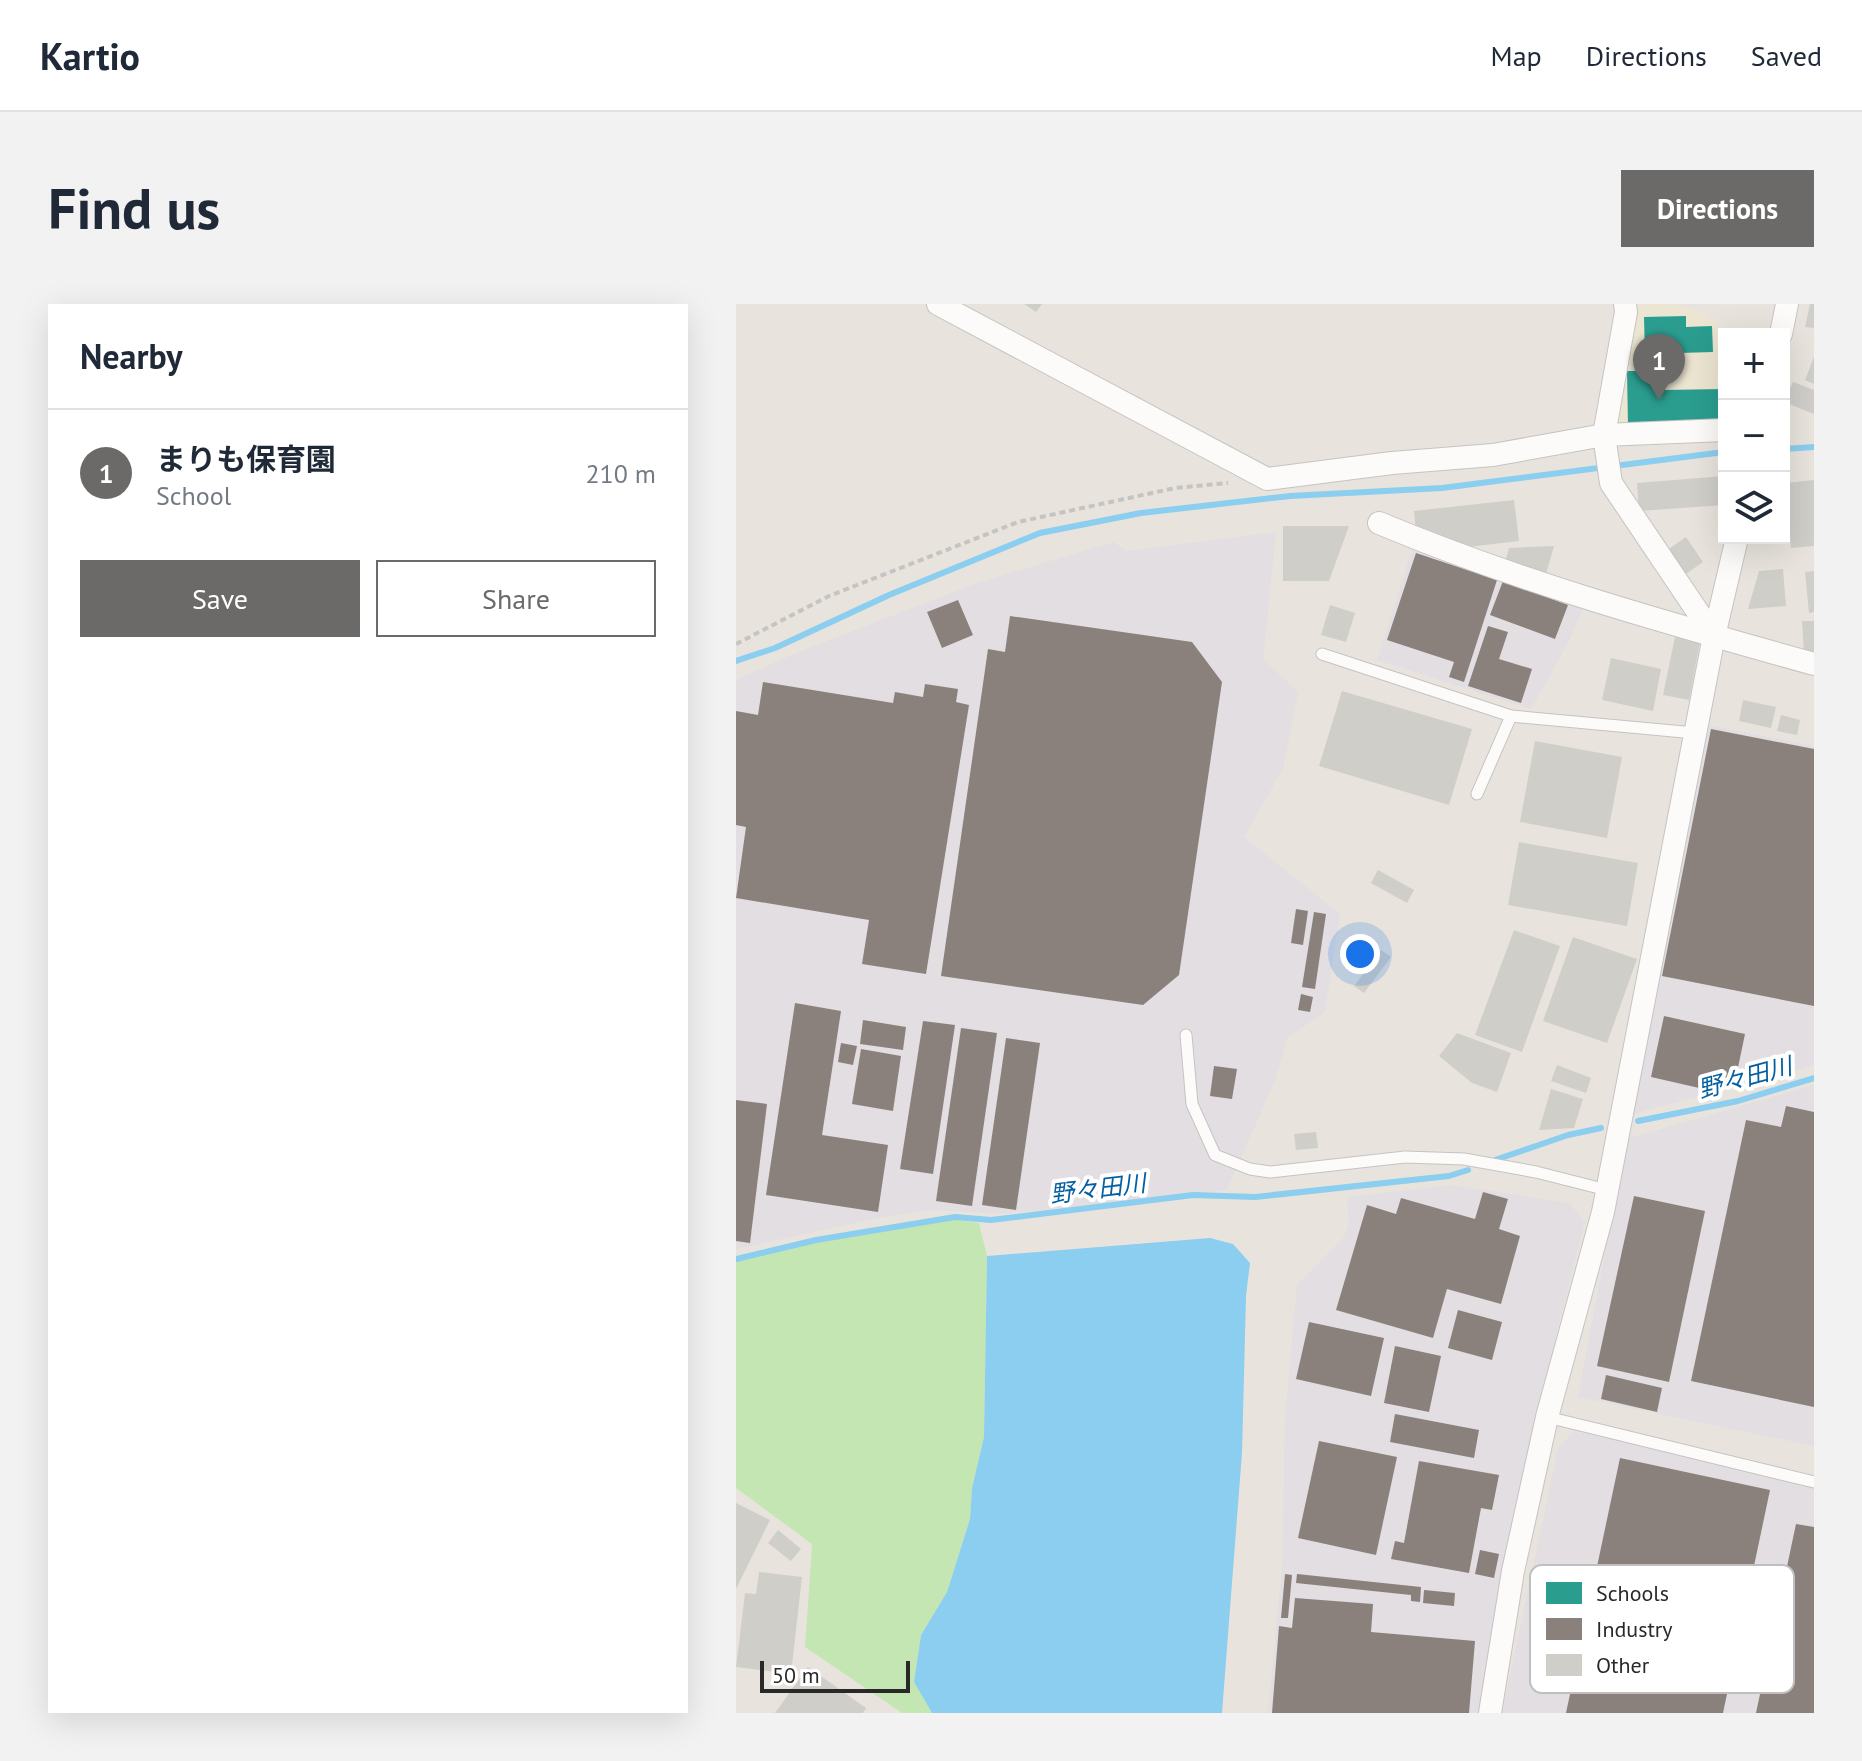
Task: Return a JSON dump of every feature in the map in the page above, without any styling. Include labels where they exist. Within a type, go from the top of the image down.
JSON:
[{"type":"street","points":[[938,304],[1267,479],[1604,440],[1718,430]]},
{"type":"street","points":[[1625,304],[1604,440],[1611,483],[1714,636]]},
{"type":"street","points":[[1782,328],[1787,304]]},
{"type":"street","points":[[1379,523],[1450,553],[1608,606],[1814,664]]},
{"type":"street","points":[[1490,1713],[1513,1571],[1547,1417],[1607,1190],[1714,636],[1736,544]]},
{"type":"lane","points":[[1322,654],[1511,716],[1695,733]]},
{"type":"lane","points":[[1477,794],[1511,716]]},
{"type":"lane","points":[[1186,1035],[1192,1104],[1215,1155],[1250,1169],[1270,1172],[1405,1157],[1464,1159],[1536,1172],[1607,1190]]},
{"type":"lane","points":[[1547,1417],[1814,1482]]},
{"type":"path","points":[[736,644],[829,596],[1018,522],[1175,488],[1267,479]]},
{"type":"shaded area","points":[[1633,304],[1669,304],[1696,310],[1723,328],[1718,328],[1718,425],[1616,426]]},
{"type":"shaded area","points":[[1276,532],[1263,659],[1298,692],[1283,769],[1244,837],[1340,914],[1325,1012],[1287,1038],[1276,1078],[1227,1190],[1002,1214],[932,1210],[883,1217],[736,1249],[736,680],[796,653],[977,583],[1114,542],[1126,551]]},
{"type":"shaded area","points":[[1413,547],[1584,606],[1568,643],[1531,709],[1377,660]]},
{"type":"shaded area","points":[[1709,725],[1814,746],[1814,1065],[1630,1115]]},
{"type":"shaded area","points":[[1814,1085],[1814,1446],[1578,1397],[1626,1139]]},
{"type":"shaded area","points":[[1452,1185],[1569,1203],[1585,1222],[1556,1336],[1502,1588],[1482,1713],[1268,1713],[1282,1567],[1285,1418],[1297,1285],[1344,1237],[1349,1222],[1347,1197]]},
{"type":"shaded area","points":[[1574,1431],[1814,1485],[1814,1713],[1502,1713],[1530,1580],[1530,1693],[1794,1693],[1794,1565],[1533,1565],[1558,1448]]},
{"type":"green space","points":[[949,1219],[979,1223],[987,1256],[984,1437],[972,1488],[970,1519],[947,1592],[921,1635],[914,1682],[932,1713],[902,1713],[805,1647],[812,1544],[736,1488],[736,1261],[786,1248]]},
{"type":"water","points":[[1210,1238],[1233,1244],[1250,1263],[1246,1296],[1242,1453],[1222,1713],[932,1713],[914,1682],[921,1635],[947,1592],[970,1519],[972,1488],[984,1437],[987,1256]]},
{"type":"building: Schools","points":[[1686,316],[1686,327],[1712,326],[1713,352],[1645,354],[1644,317]]},
{"type":"building: Schools","points":[[1627,371],[1664,371],[1664,390],[1718,389],[1718,424],[1628,426]]},
{"type":"building: Industry","points":[[1416,553],[1497,580],[1464,682],[1449,677],[1454,662],[1387,640]]},
{"type":"building: Industry","points":[[1503,581],[1568,605],[1555,639],[1490,615]]},
{"type":"building: Industry","points":[[958,600],[973,635],[942,648],[927,612]]},
{"type":"building: Industry","points":[[1010,616],[1192,642],[1222,682],[1179,975],[1143,1005],[941,976],[988,649],[1005,652]]},
{"type":"building: Industry","points":[[1488,626],[1508,632],[1499,659],[1532,669],[1521,703],[1468,686]]},
{"type":"building: Industry","points":[[763,682],[893,703],[895,692],[923,697],[925,684],[958,689],[956,702],[969,705],[926,974],[862,964],[869,920],[736,898],[746,827],[736,825],[736,711],[758,715]]},
{"type":"building: Industry","points":[[1711,729],[1814,749],[1814,1006],[1662,976]]},
{"type":"building: Industry","points":[[1296,909],[1308,911],[1303,945],[1291,943]]},
{"type":"building: Industry","points":[[1314,912],[1326,914],[1315,989],[1302,987]]},
{"type":"building: Industry","points":[[1301,994],[1313,997],[1310,1012],[1298,1010]]},
{"type":"building: Industry","points":[[795,1003],[841,1011],[822,1135],[888,1145],[878,1212],[766,1195]]},
{"type":"building: Industry","points":[[1664,1016],[1745,1034],[1735,1082],[1711,1077],[1708,1090],[1651,1077]]},
{"type":"building: Industry","points":[[863,1020],[906,1027],[903,1050],[860,1044]]},
{"type":"building: Industry","points":[[923,1021],[955,1025],[933,1174],[900,1169]]},
{"type":"building: Industry","points":[[961,1028],[997,1033],[972,1206],[936,1201]]},
{"type":"building: Industry","points":[[1006,1038],[1040,1043],[1016,1210],[982,1205]]},
{"type":"building: Industry","points":[[841,1043],[857,1046],[853,1065],[838,1062]]},
{"type":"building: Industry","points":[[861,1049],[901,1056],[893,1111],[852,1104]]},
{"type":"building: Industry","points":[[1214,1066],[1237,1069],[1232,1099],[1210,1096]]},
{"type":"building: Industry","points":[[736,1100],[767,1104],[750,1243],[736,1241]]},
{"type":"building: Industry","points":[[1786,1106],[1814,1112],[1814,1407],[1691,1381],[1746,1120],[1781,1127]]},
{"type":"building: Industry","points":[[1483,1192],[1508,1199],[1499,1229],[1520,1236],[1501,1304],[1447,1289],[1433,1338],[1336,1310],[1367,1205],[1396,1214],[1401,1198],[1475,1219]]},
{"type":"building: Industry","points":[[1634,1196],[1705,1211],[1669,1382],[1597,1366]]},
{"type":"building: Industry","points":[[1458,1310],[1502,1322],[1492,1360],[1448,1348]]},
{"type":"building: Industry","points":[[1309,1322],[1384,1338],[1371,1396],[1296,1379]]},
{"type":"building: Industry","points":[[1395,1346],[1441,1356],[1429,1412],[1384,1403]]},
{"type":"building: Industry","points":[[1606,1375],[1662,1388],[1657,1412],[1601,1399]]},
{"type":"building: Industry","points":[[1395,1414],[1479,1430],[1474,1458],[1390,1442]]},
{"type":"building: Industry","points":[[1319,1441],[1397,1457],[1376,1555],[1298,1538]]},
{"type":"building: Industry","points":[[1620,1458],[1770,1490],[1754,1565],[1597,1565]]},
{"type":"building: Industry","points":[[1419,1461],[1499,1475],[1492,1510],[1481,1508],[1469,1573],[1391,1559],[1395,1541],[1404,1543]]},
{"type":"building: Industry","points":[[1796,1524],[1814,1527],[1814,1713],[1756,1713],[1760,1693],[1794,1693],[1794,1565],[1787,1565]]},
{"type":"building: Industry","points":[[1480,1550],[1499,1554],[1494,1578],[1475,1574]]},
{"type":"building: Industry","points":[[1285,1574],[1292,1575],[1288,1618],[1281,1618]]},
{"type":"building: Industry","points":[[1297,1574],[1421,1587],[1420,1602],[1411,1601],[1411,1595],[1296,1583]]},
{"type":"building: Industry","points":[[1424,1590],[1455,1593],[1454,1606],[1423,1603]]},
{"type":"building: Industry","points":[[1295,1598],[1373,1604],[1371,1632],[1475,1641],[1469,1713],[1272,1713],[1279,1626],[1292,1628]]},
{"type":"building: Industry","points":[[1570,1693],[1727,1693],[1723,1713],[1566,1713]]},
{"type":"building: Other","points":[[1024,304],[1042,304],[1036,312]]},
{"type":"building: Other","points":[[1810,304],[1814,304],[1814,328],[1805,327]]},
{"type":"building: Other","points":[[1814,357],[1814,384],[1805,380]]},
{"type":"building: Other","points":[[1793,382],[1814,390],[1814,414],[1790,404]]},
{"type":"building: Other","points":[[1718,476],[1718,505],[1639,511],[1637,483]]},
{"type":"building: Other","points":[[1814,480],[1814,546],[1791,548],[1790,482]]},
{"type":"building: Other","points":[[1514,500],[1519,541],[1460,548],[1416,534],[1414,511]]},
{"type":"building: Other","points":[[1283,526],[1349,526],[1329,581],[1283,581]]},
{"type":"building: Other","points":[[1686,537],[1703,562],[1683,576],[1666,551]]},
{"type":"building: Other","points":[[1554,546],[1545,577],[1504,566],[1509,548]]},
{"type":"building: Other","points":[[1783,569],[1786,606],[1748,609],[1759,571]]},
{"type":"building: Other","points":[[1814,571],[1814,612],[1809,613],[1805,572]]},
{"type":"building: Other","points":[[1330,605],[1355,613],[1346,642],[1321,635]]},
{"type":"building: Other","points":[[1802,621],[1814,621],[1814,652],[1804,653]]},
{"type":"building: Other","points":[[1675,637],[1700,642],[1689,700],[1663,695]]},
{"type":"building: Other","points":[[1611,658],[1661,669],[1653,711],[1602,700]]},
{"type":"building: Other","points":[[1342,691],[1472,729],[1449,805],[1319,766]]},
{"type":"building: Other","points":[[1743,700],[1776,707],[1771,728],[1739,721]]},
{"type":"building: Other","points":[[1781,715],[1800,720],[1797,735],[1777,731]]},
{"type":"building: Other","points":[[1535,741],[1622,757],[1607,838],[1520,822]]},
{"type":"building: Other","points":[[1519,842],[1638,863],[1627,926],[1508,905]]},
{"type":"building: Other","points":[[1378,870],[1414,890],[1407,903],[1371,883]]},
{"type":"building: Other","points":[[1514,930],[1560,946],[1522,1052],[1475,1035]]},
{"type":"building: Other","points":[[1573,937],[1637,959],[1607,1043],[1543,1021]]},
{"type":"building: Other","points":[[1381,950],[1391,957],[1364,993],[1354,986]]},
{"type":"building: Other","points":[[1457,1033],[1511,1053],[1497,1092],[1472,1083],[1439,1056]]},
{"type":"building: Other","points":[[1557,1065],[1591,1078],[1586,1093],[1551,1081]]},
{"type":"building: Other","points":[[1551,1089],[1583,1099],[1574,1128],[1539,1130]]},
{"type":"building: Other","points":[[1316,1132],[1318,1148],[1296,1150],[1294,1134]]},
{"type":"building: Other","points":[[736,1503],[770,1520],[736,1589]]},
{"type":"building: Other","points":[[778,1530],[801,1549],[791,1561],[768,1543]]},
{"type":"building: Other","points":[[759,1572],[802,1577],[791,1674],[736,1667],[745,1593],[756,1594]]},
{"type":"building: Other","points":[[808,1667],[866,1708],[863,1713],[775,1713]]},
{"type":"waterway","points":[[1790,449],[1814,447]]},
{"type":"waterway","points":[[736,661],[775,648],[889,595],[1040,533],[1141,513],[1290,496],[1442,488],[1718,453]]},
{"type":"waterway","name":"野々田川","points":[[1638,1121],[1738,1101],[1814,1078]]},
{"type":"waterway","name":"野々田川","points":[[1495,1160],[1568,1135],[1601,1128]]},
{"type":"waterway","name":"野々田川","points":[[736,1259],[816,1240],[955,1217],[991,1220],[1193,1195],[1255,1197],[1449,1176],[1468,1170]]},
{"type":"place","name":"まりも保育園","points":[[1659,400]]}]
